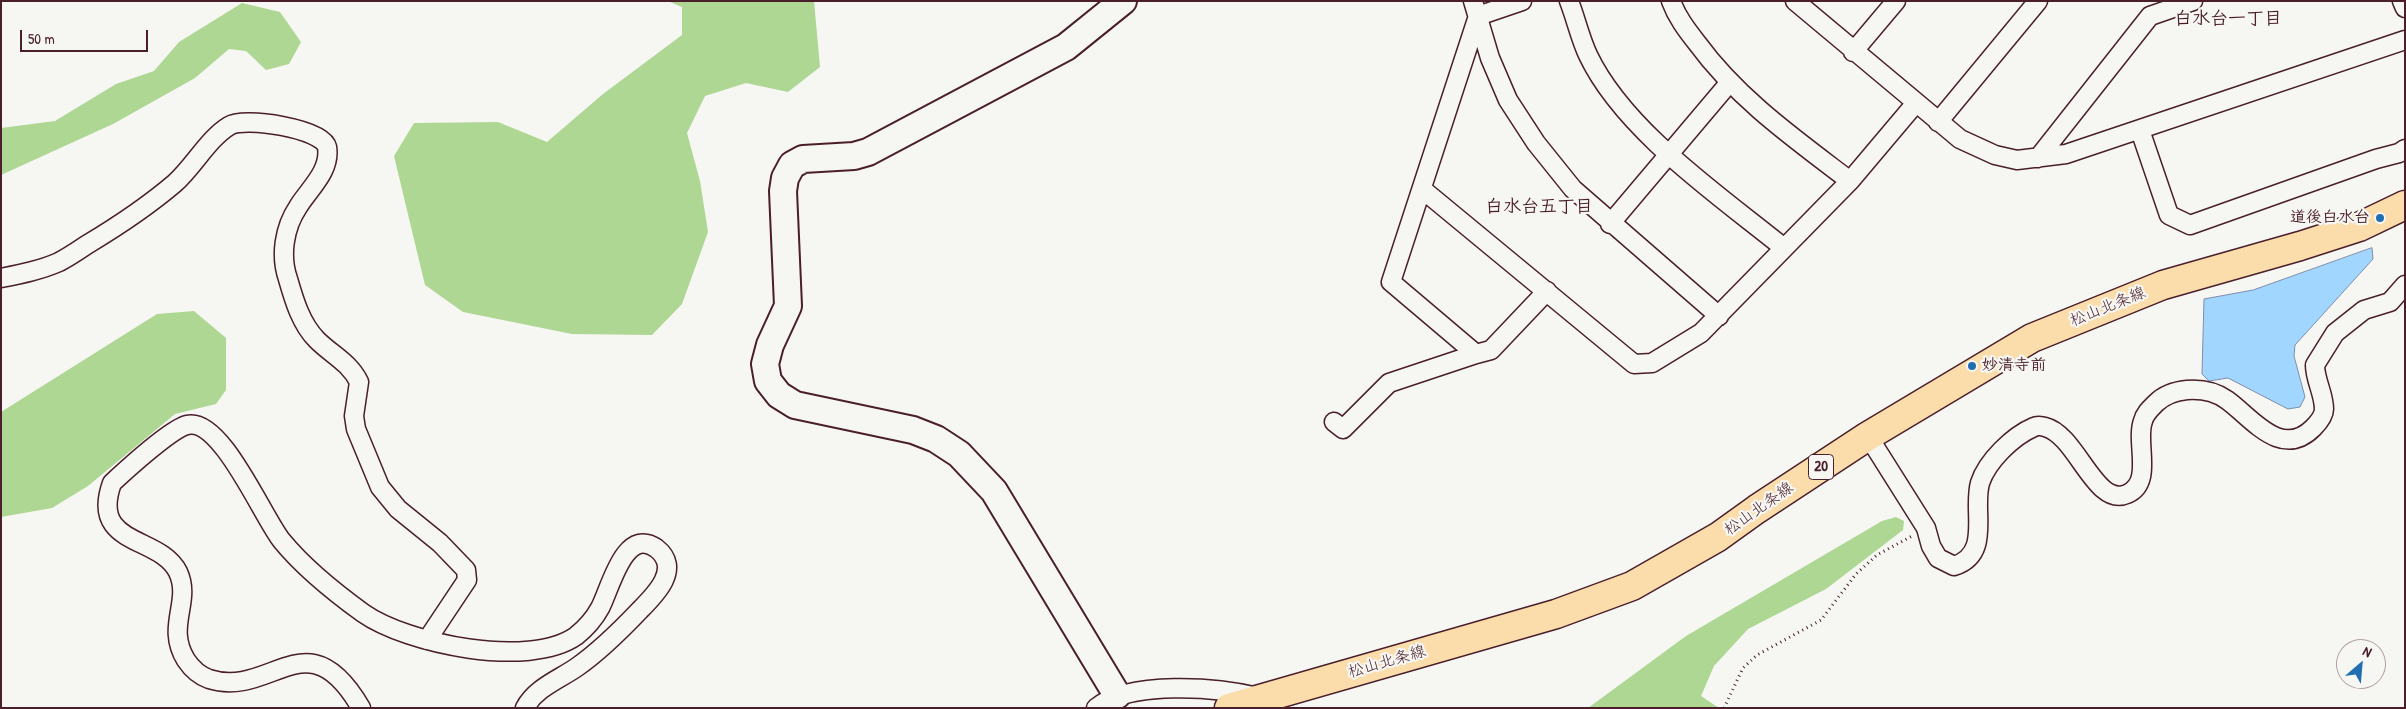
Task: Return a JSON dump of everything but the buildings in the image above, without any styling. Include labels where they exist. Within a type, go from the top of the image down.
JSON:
[{"type":"main road","name":"松山北条線","points":[[1229,708],[1556,614],[1632,586],[1718,538],[1757,509],[1868,436],[2032,338],[2163,285],[2359,227],[2405,205]]},
{"type":"street","points":[[1123,1],[1066,47],[868,152],[854,156],[803,159],[792,165],[785,178],[783,191],[788,306],[770,346],[765,364],[768,381],[779,394],[795,405],[913,430],[936,438],[958,454],[994,490],[1106,701],[1202,688],[1229,690],[1263,698]]},
{"type":"street","points":[[1475,9],[1522,1]]},
{"type":"street","points":[[1570,1],[1588,55],[1617,100],[1670,153],[1784,248]]},
{"type":"street","points":[[1671,1],[1677,16],[1714,67],[1763,113],[1850,181]]},
{"type":"street","points":[[1795,1],[1915,104],[1960,139],[1995,155],[2017,160],[2066,154],[2405,40]]},
{"type":"street","points":[[1853,52],[1896,1]]},
{"type":"street","points":[[1938,122],[2038,1]]},
{"type":"street","points":[[2038,158],[2146,8],[2193,1]]},
{"type":"street","points":[[2402,1],[2405,8]]},
{"type":"street","points":[[1475,9],[1422,189],[1391,282],[1476,354]]},
{"type":"street","points":[[1475,9],[1490,58],[1508,100],[1536,143],[1573,189],[1610,224],[1718,316]]},
{"type":"street","points":[[1610,224],[1730,82]]},
{"type":"street","points":[[1422,189],[1634,364],[1652,363],[1701,333],[1850,181],[1915,104]]},
{"type":"street","points":[[1,278],[60,262],[114,228],[175,182],[230,125],[253,122],[312,133],[322,139],[327,147],[321,174],[297,208],[291,220],[283,248],[283,263],[307,328],[317,340],[346,362],[359,382],[354,416],[356,429],[380,487],[398,509],[440,543],[466,570],[467,580],[427,640]]},
{"type":"street","points":[[2140,130],[2169,215],[2190,225],[2376,159],[2399,153],[2405,149]]},
{"type":"street","points":[[1868,436],[1926,528],[1931,546],[1938,558],[1954,566],[1966,562],[1974,550],[1978,535],[1980,484],[1986,471],[2021,433],[2037,426],[2053,429],[2065,439],[2104,491],[2115,496],[2128,494],[2138,485],[2142,473],[2141,431],[2143,421],[2160,399],[2171,394],[2186,390],[2212,392],[2226,399],[2259,428],[2273,436],[2286,439],[2298,437],[2311,430],[2319,422],[2324,410],[2315,365],[2323,350],[2335,333],[2364,310],[2390,302],[2405,285]]},
{"type":"street","points":[[1334,422],[1343,429],[1389,383],[1491,350],[1547,291]]},
{"type":"street","points":[[361,708],[339,678],[327,669],[311,663],[289,665],[244,681],[211,680],[200,675],[190,667],[178,644],[177,632],[183,590],[181,580],[173,564],[166,557],[125,536],[116,527],[110,516],[108,506],[108,494],[112,483],[181,428],[188,425],[207,430],[216,436],[236,464],[267,520],[305,566],[364,614],[397,632],[427,640],[507,652],[528,652],[560,645],[589,625],[600,608],[622,557],[631,548],[641,544],[652,546],[660,552],[667,562],[667,574],[663,584],[654,595],[609,641],[577,667],[537,693],[525,708]]},
{"type":"path","points":[[1724,708],[1743,668],[1757,655],[1820,620],[1856,574],[1878,555],[1926,528]]},
{"type":"green space","points":[[668,1],[814,1],[820,67],[788,92],[746,83],[705,96],[687,133],[700,181],[708,232],[682,304],[652,335],[572,334],[463,312],[425,285],[394,156],[414,123],[498,122],[547,142],[603,94],[682,35],[682,7]]},
{"type":"green space","points":[[242,3],[280,12],[301,42],[289,64],[266,70],[246,51],[229,49],[195,78],[113,124],[1,175],[1,128],[55,121],[116,84],[154,71],[179,42]]},
{"type":"green space","points":[[194,311],[226,338],[226,390],[216,404],[175,414],[88,486],[52,508],[1,517],[1,412],[157,314]]},
{"type":"green space","points":[[1896,517],[1904,521],[1903,530],[1826,589],[1748,629],[1714,666],[1701,696],[1719,708],[1588,708],[1686,636],[1882,521]]},
{"type":"water","points":[[2372,248],[2373,259],[2295,345],[2294,356],[2305,397],[2300,407],[2288,409],[2228,378],[2209,381],[2202,374],[2204,299],[2253,290]]},
{"type":"place","name":"道後白水台","points":[[2380,218]]},
{"type":"place","name":"妙清寺前","points":[[1972,366]]},
{"type":"district","name":"白水台一丁目","points":[[2228,19]]},
{"type":"district","name":"白水台五丁目","points":[[1539,207]]}]
